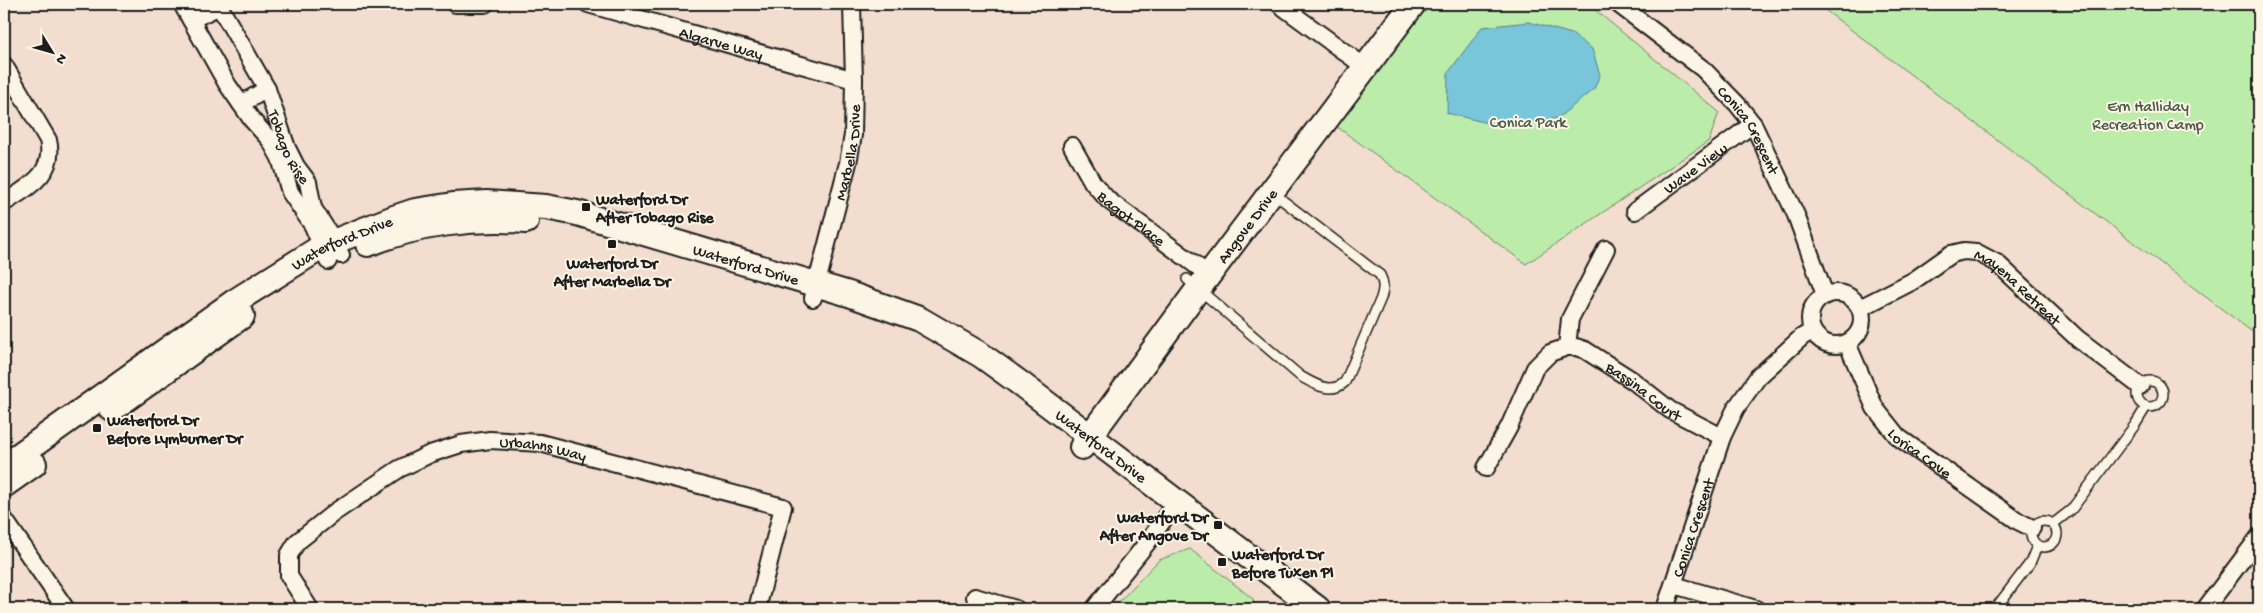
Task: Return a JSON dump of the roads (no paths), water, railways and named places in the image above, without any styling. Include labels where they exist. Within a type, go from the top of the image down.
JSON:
[{"type":"street","name":"Tobago Rise","points":[[182,4],[241,104],[270,140],[280,158],[290,192],[331,251]]},
{"type":"street","points":[[455,4],[485,4]]},
{"type":"street","name":"Algarve Way","points":[[588,4],[854,80]]},
{"type":"street","name":"Marbella Drive","points":[[814,292],[848,163],[853,135],[852,4]]},
{"type":"street","points":[[1279,4],[1359,62]]},
{"type":"street","name":"Angove Drive","points":[[1198,277],[1271,192],[1359,62],[1394,4]]},
{"type":"street","name":"Angove Drive","points":[[1079,437],[1359,62],[1413,4]]},
{"type":"street","name":"Conica Crescent","points":[[1618,4],[1703,69],[1738,104],[1753,124],[1796,216],[1825,295]]},
{"type":"street","name":"Tobago Rise","points":[[191,20],[218,5],[267,89],[287,148],[296,166],[308,182],[313,208],[331,251]]},
{"type":"street","points":[[4,65],[48,140],[51,152],[43,174],[4,203]]},
{"type":"street","name":"Tobago Rise","points":[[241,104],[267,89]]},
{"type":"street","name":"Wave View","points":[[1635,211],[1753,124]]},
{"type":"street","name":"Bagot Place","points":[[1072,146],[1093,183],[1108,200],[1198,277]]},
{"type":"street","name":"Waterford Drive","points":[[4,466],[234,302],[394,218],[415,211],[453,205],[487,203],[546,207],[607,221],[814,292],[900,310],[920,318],[981,355],[1079,437],[1306,607]]},
{"type":"street","points":[[1486,468],[1509,427],[1535,368],[1550,353],[1567,347],[1570,319],[1606,249]]},
{"type":"street","name":"Waterford Drive","points":[[4,485],[202,347],[331,251]]},
{"type":"street","name":"Mayena Retreat","points":[[1860,308],[1913,281],[1952,254],[1964,251],[1976,252],[1988,256],[1997,263],[2078,339],[2140,386]]},
{"type":"street","points":[[1843,293],[1851,297],[1860,308],[1862,316],[1861,326],[1857,334],[1847,343],[1835,345],[1826,343],[1812,331],[1810,313],[1814,305],[1825,295],[1843,293]]},
{"type":"street","name":"Conica Crescent","points":[[1666,609],[1722,437],[1746,391],[1758,377],[1802,337],[1812,331]]},
{"type":"street","name":"Lorica Cove","points":[[1847,343],[1875,408],[1898,437],[2018,521],[2032,528]]},
{"type":"street","name":"Bassina Court","points":[[1567,347],[1585,350],[1632,380],[1670,410],[1722,437]]},
{"type":"street","name":"Urbahns Way","points":[[310,609],[296,589],[287,568],[289,555],[297,542],[334,512],[399,469],[430,454],[461,444],[490,440],[512,440],[540,443],[783,508],[757,609]]},
{"type":"street","points":[[1094,609],[1172,508]]},
{"type":"street","points":[[4,519],[66,609]]},
{"type":"street","points":[[2205,609],[2259,537]]},
{"type":"street","points":[[1674,586],[1756,609]]},
{"type":"street","points":[[975,597],[1016,609]]},
{"type":"lane","points":[[1198,277],[1300,376],[1312,383],[1333,389],[1339,388],[1345,382],[1381,298],[1384,284],[1380,275],[1271,192]]},
{"type":"lane","points":[[2053,524],[2071,510],[2135,425],[2146,407],[2157,405],[2161,401],[2162,390],[2160,386],[2150,381],[2140,386],[2137,390],[2138,400],[2146,407]]},
{"type":"lane","points":[[2039,521],[2053,524],[2056,530],[2054,543],[2043,548],[2037,546],[2031,538],[2032,528],[2039,521]]},
{"type":"lane","points":[[1996,609],[2030,563],[2037,546]]},
{"type":"water","points":[[1529,22],[1572,34],[1592,49],[1600,75],[1594,89],[1558,118],[1503,127],[1447,113],[1448,73],[1482,27]]},
{"type":"place","name":"Waterford Dr After Tobago Rise","points":[[586,207]]},
{"type":"place","name":"Waterford Dr After Marbella Dr","points":[[612,244]]},
{"type":"place","name":"Waterford Dr Before Lymburner Dr","points":[[97,428]]},
{"type":"place","name":"Waterford Dr After Angove Dr","points":[[1218,525]]},
{"type":"place","name":"Waterford Dr Before Tuxen Pl","points":[[1222,562]]},
{"type":"park label","name":"Ern Halliday Recreation Camp","points":[[2148,114]]},
{"type":"park label","name":"Conica Park","points":[[1528,121]]}]
